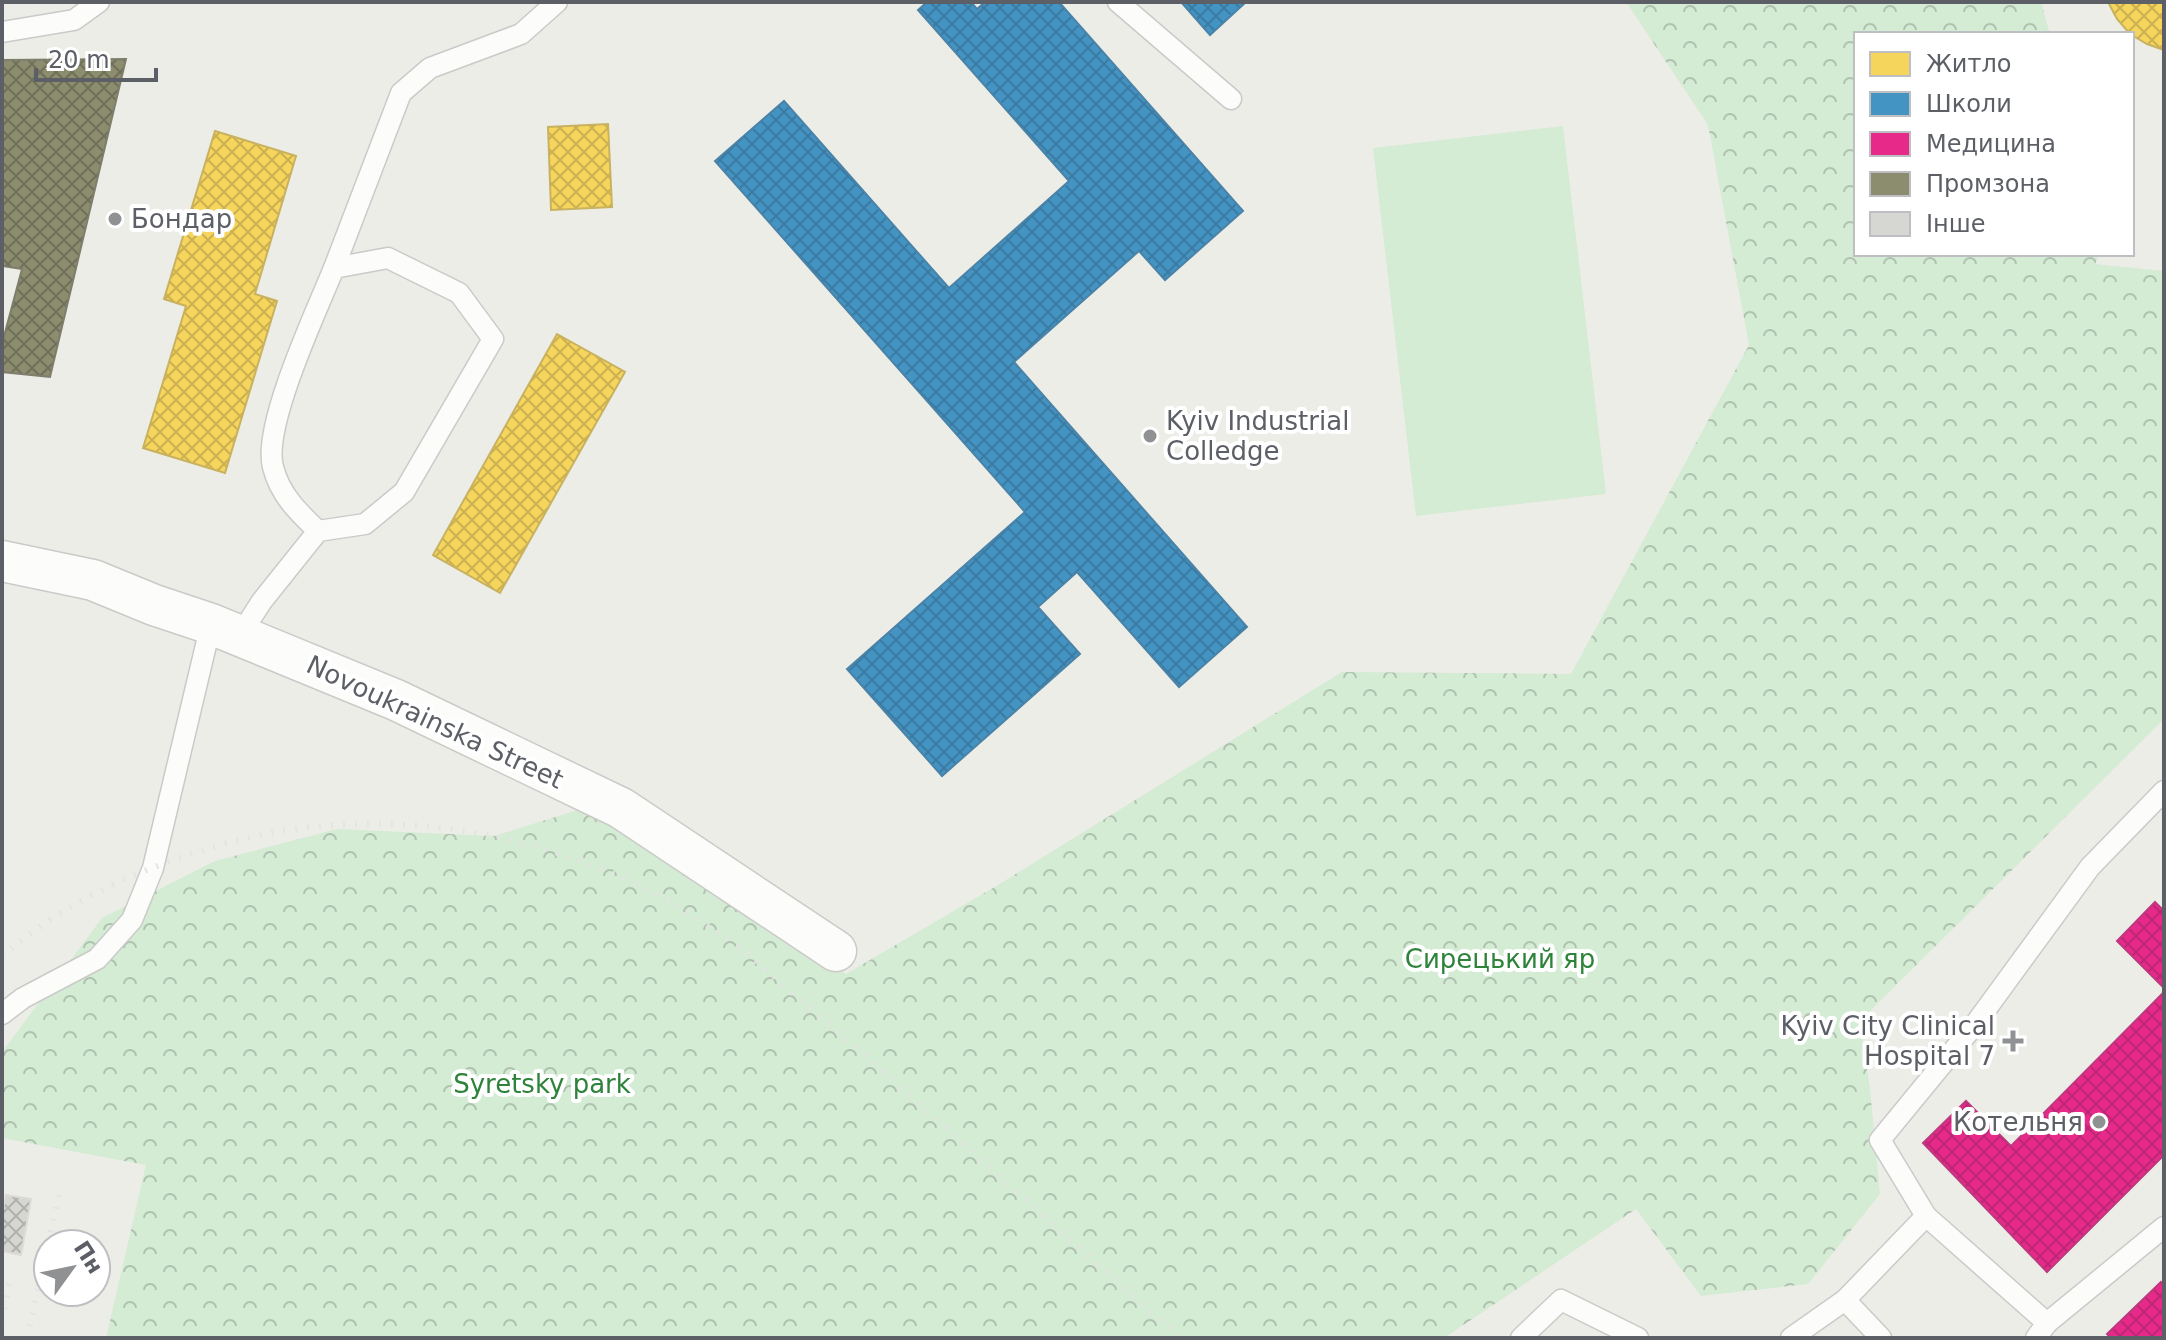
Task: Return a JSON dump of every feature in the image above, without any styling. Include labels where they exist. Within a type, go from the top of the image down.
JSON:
[{"type":"street","name":"Novoukrainska Street","points":[[2,561],[93,580],[226,629],[396,700],[621,808],[836,951]]},
{"type":"lane","points":[[2,32],[74,20],[99,2]]},
{"type":"lane","points":[[318,531],[290,505],[272,465],[277,412],[401,93],[430,68],[521,34],[557,2]]},
{"type":"lane","points":[[1118,2],[1231,99]]},
{"type":"lane","points":[[2,1014],[23,998],[97,959],[132,920],[153,868],[226,629],[262,601],[318,531],[365,524],[404,492],[493,339],[459,293],[388,258],[334,268]]},
{"type":"lane","points":[[2164,791],[2090,867],[1976,1023],[1880,1140],[1926,1216],[2042,1331],[2164,1227]]},
{"type":"lane","points":[[1791,1338],[1845,1300],[1926,1216]]},
{"type":"lane","points":[[1521,1338],[1561,1300],[1638,1338]]},
{"type":"lane","points":[[1845,1300],[1881,1338]]},
{"type":"green space","points":[[1626,2],[2041,2],[2049,32],[1854,32],[1854,256],[2099,256],[2095,264],[2164,271],[2164,719],[1860,1021],[1880,1194],[1808,1284],[1701,1296],[1636,1209],[1444,1338],[106,1338],[146,1165],[2,1138],[2,1052],[102,918],[215,861],[337,829],[494,836],[587,807],[846,974],[998,885],[1342,672],[1571,674],[1749,345],[1708,125]]},
{"type":"green space","points":[[1563,126],[1606,494],[1416,516],[1373,148]]},
{"type":"building: Житло","points":[[2108,2],[2164,2],[2164,50],[2134,36],[2134,32],[2128,32]]},
{"type":"building: Житло","points":[[608,124],[612,207],[551,210],[548,127]]},
{"type":"building: Житло","points":[[215,131],[296,156],[255,294],[277,301],[225,473],[143,448],[186,306],[164,299]]},
{"type":"building: Житло","points":[[557,334],[625,372],[500,593],[433,555]]},
{"type":"building: Школи","points":[[927,2],[971,2],[977,9],[985,2],[1059,2],[1243,211],[1165,280],[1139,251],[1014,362],[1247,627],[1179,687],[1077,572],[1038,607],[1080,654],[942,776],[847,669],[1025,512],[715,161],[784,101],[949,288],[1069,181],[918,10]]},
{"type":"building: Школи","points":[[1181,2],[1246,2],[1210,35]]},
{"type":"building: Медицина","points":[[2155,902],[2164,911],[2164,988],[2117,941]]},
{"type":"building: Медицина","name":"Котельня","points":[[2164,992],[2164,1155],[2047,1272],[1923,1143],[1966,1101],[2011,1146]]},
{"type":"building: Медицина","points":[[2161,1282],[2164,1285],[2164,1338],[2111,1338],[2107,1334]]},
{"type":"building: Промзона","points":[[126,59],[50,377],[2,372],[2,344],[22,269],[2,266],[2,60]]},
{"type":"building: Інше","points":[[6,1195],[31,1199],[21,1255],[2,1251],[2,1214]]},
{"type":"railway","points":[[2,957],[50,920],[131,877],[217,846],[278,832],[341,825],[405,825],[468,832],[530,845],[591,865],[649,890],[737,946],[873,1062],[1180,1338]]},
{"type":"railway","points":[[52,1228],[59,1194]]},
{"type":"railway","points":[[2,1321],[10,1281]]},
{"type":"railway","points":[[27,1338],[34,1308]]},
{"type":"place","name":"Бондар","points":[[115,219]]},
{"type":"place","name":"Kyiv Industrial Colledge","points":[[1150,436]]},
{"type":"place","name":"Kyiv City Clinical Hospital 7","points":[[2013,1041]]},
{"type":"place","name":"Котельня","points":[[2099,1122]]},
{"type":"park label","name":"Сирецький яр","points":[[1500,959]]},
{"type":"park label","name":"Syretsky park","points":[[542,1084]]}]
